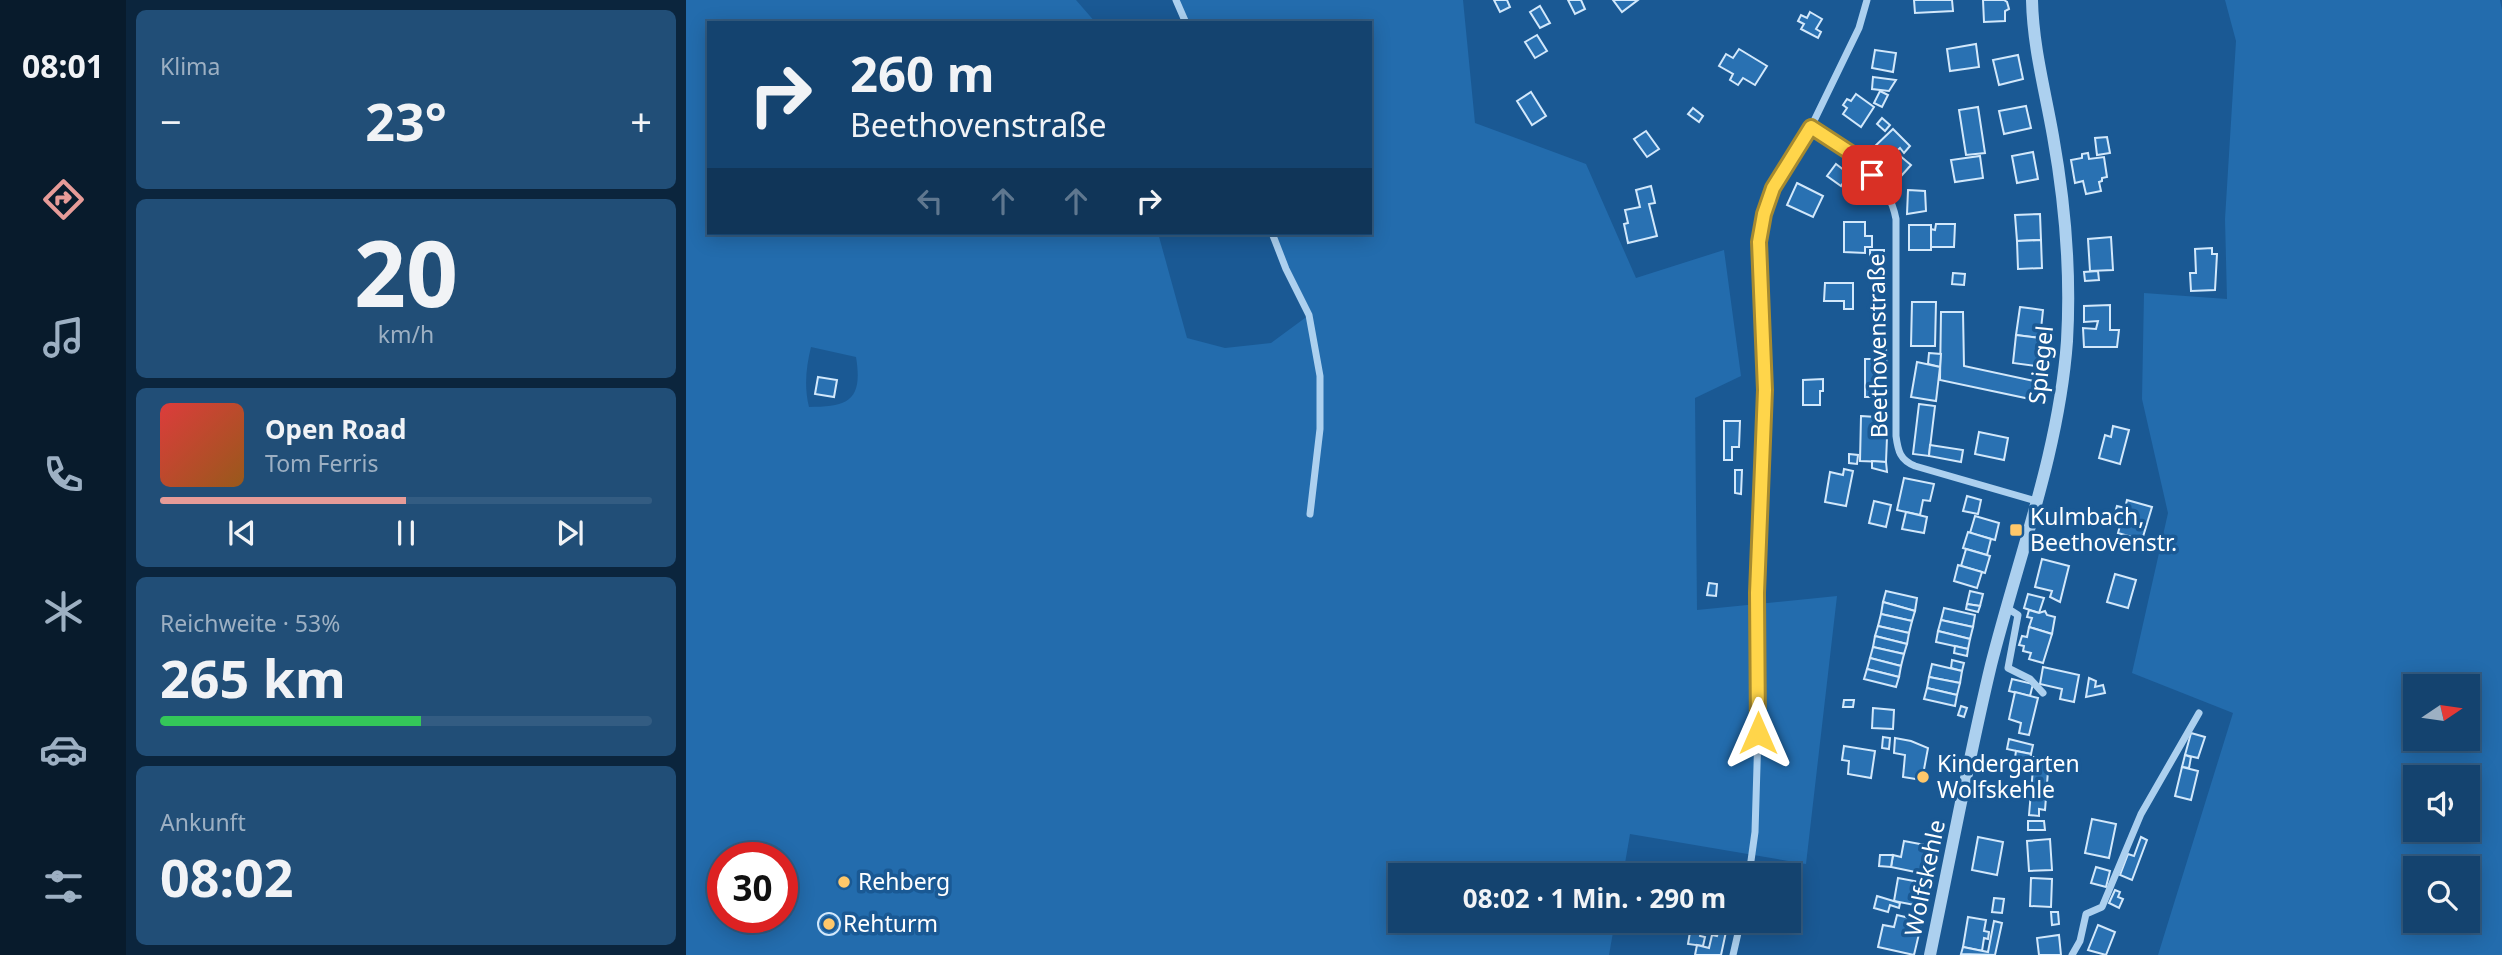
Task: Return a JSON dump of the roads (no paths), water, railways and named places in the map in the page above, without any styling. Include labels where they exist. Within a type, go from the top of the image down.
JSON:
[{"type":"street","points":[[1176,0],[1185,21]]},
{"type":"street","points":[[1751,863],[1755,832],[1758,733],[1757,593],[1765,390],[1759,242],[1764,214],[1773,188],[1811,127],[1858,28],[1867,0]]},
{"type":"street","name":"Spiegel","points":[[1978,727],[1991,666],[2052,442],[2067,341],[2068,286],[2062,193],[2053,134],[2037,63],[2032,0]]},
{"type":"street","name":"Beethovenstraße","points":[[1811,127],[1857,157],[1888,193],[1893,204],[1896,219],[1896,436],[1900,456],[1905,463],[1914,466],[2036,501]]},
{"type":"street","points":[[1273,235],[1309,315],[1320,376],[1320,429],[1310,514]]},
{"type":"street","points":[[2007,608],[2018,615],[2008,667],[2030,680],[2043,692]]},
{"type":"street","points":[[2072,955],[2080,941],[2086,914],[2102,907],[2141,814],[2199,713]]},
{"type":"street","name":"Wolfskehle","points":[[1930,955],[1978,727]]},
{"type":"street","points":[[1733,955],[1738,933]]},
{"type":"place","name":"Kulmbach, Beethovenstr.","points":[[2016,530]]},
{"type":"place","name":"Kindergarten Wolfskehle","points":[[1923,777]]},
{"type":"place","name":"Rehberg","points":[[844,882]]},
{"type":"place","name":"Rehturm","points":[[829,924]]}]
